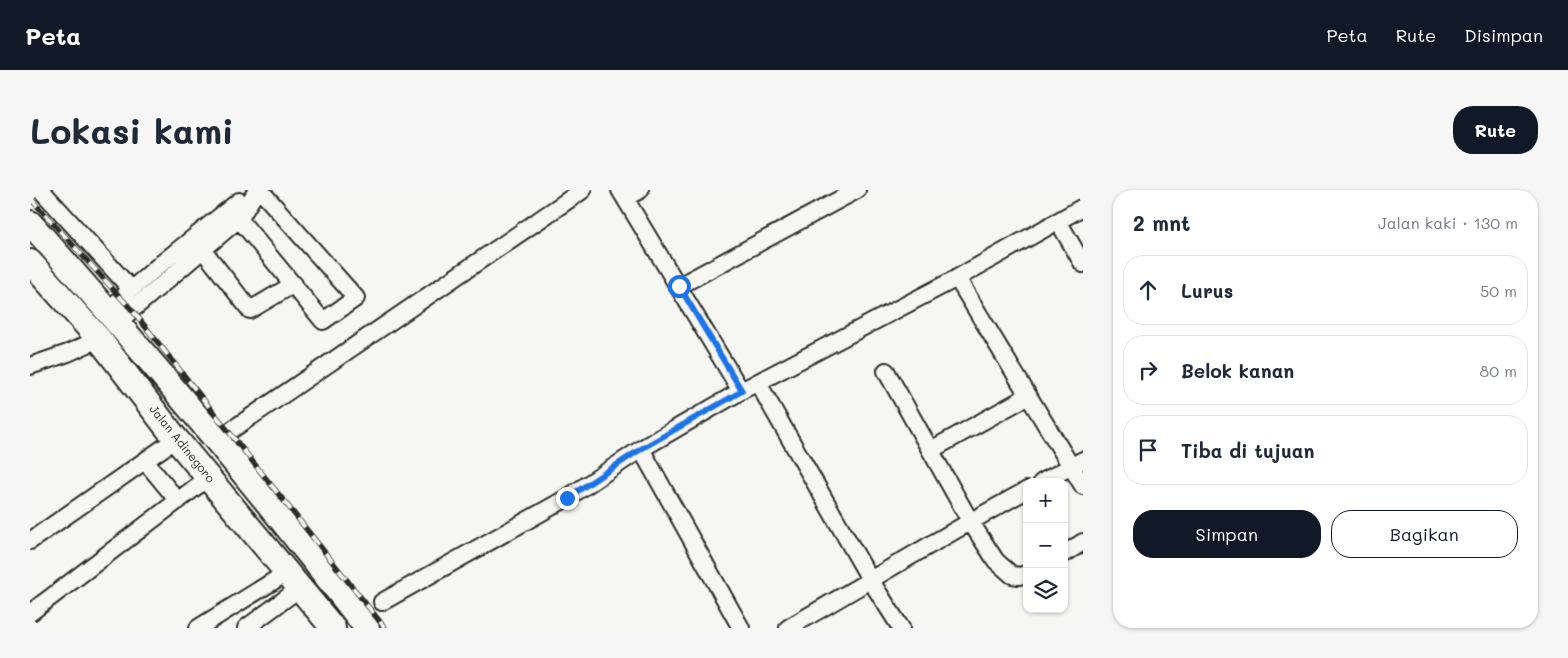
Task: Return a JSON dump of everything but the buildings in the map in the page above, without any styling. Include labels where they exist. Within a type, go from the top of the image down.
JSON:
[{"type":"highway","points":[[30,222],[113,316],[367,628]]},
{"type":"highway","name":"Jalan Adinegoro","points":[[30,262],[100,339],[176,439],[327,621]]},
{"type":"highway","points":[[327,621],[331,613],[337,608],[341,594]]},
{"type":"street","points":[[42,190],[131,289]]},
{"type":"street","points":[[113,316],[168,280],[203,250],[235,213],[257,190],[356,298],[324,321],[235,213]]},
{"type":"street","points":[[214,438],[230,431],[583,190]]},
{"type":"street","points":[[679,286],[857,190]]},
{"type":"street","points":[[628,193],[679,286],[742,391]]},
{"type":"street","points":[[382,602],[567,498],[641,449],[742,391],[957,278],[1083,206]]},
{"type":"street","points":[[113,316],[131,289],[157,267],[235,213]]},
{"type":"street","points":[[1058,221],[1083,264]]},
{"type":"street","points":[[203,250],[250,310],[294,284]]},
{"type":"street","points":[[157,267],[168,280]]},
{"type":"street","points":[[957,278],[1028,396],[1077,463],[1083,486]]},
{"type":"street","points":[[30,366],[68,353],[100,339]]},
{"type":"street","points":[[886,371],[970,521],[996,561],[1012,575],[1023,575]]},
{"type":"street","points":[[758,383],[871,581],[901,628]]},
{"type":"street","points":[[931,450],[1028,396]]},
{"type":"street","points":[[30,541],[176,439]]},
{"type":"street","points":[[641,449],[741,628]]},
{"type":"street","points":[[145,461],[178,501]]},
{"type":"street","points":[[1049,478],[1077,463]]},
{"type":"street","points":[[30,612],[209,477]]},
{"type":"street","points":[[788,628],[871,581],[970,521],[1023,492]]},
{"type":"street","points":[[1068,551],[1083,542]]},
{"type":"street","points":[[198,628],[294,580]]},
{"type":"street","points":[[246,628],[294,580]]},
{"type":"railway","points":[[30,198],[132,310],[385,628]]},
{"type":"route","points":[[567,498],[641,449],[742,391],[679,286]]}]
